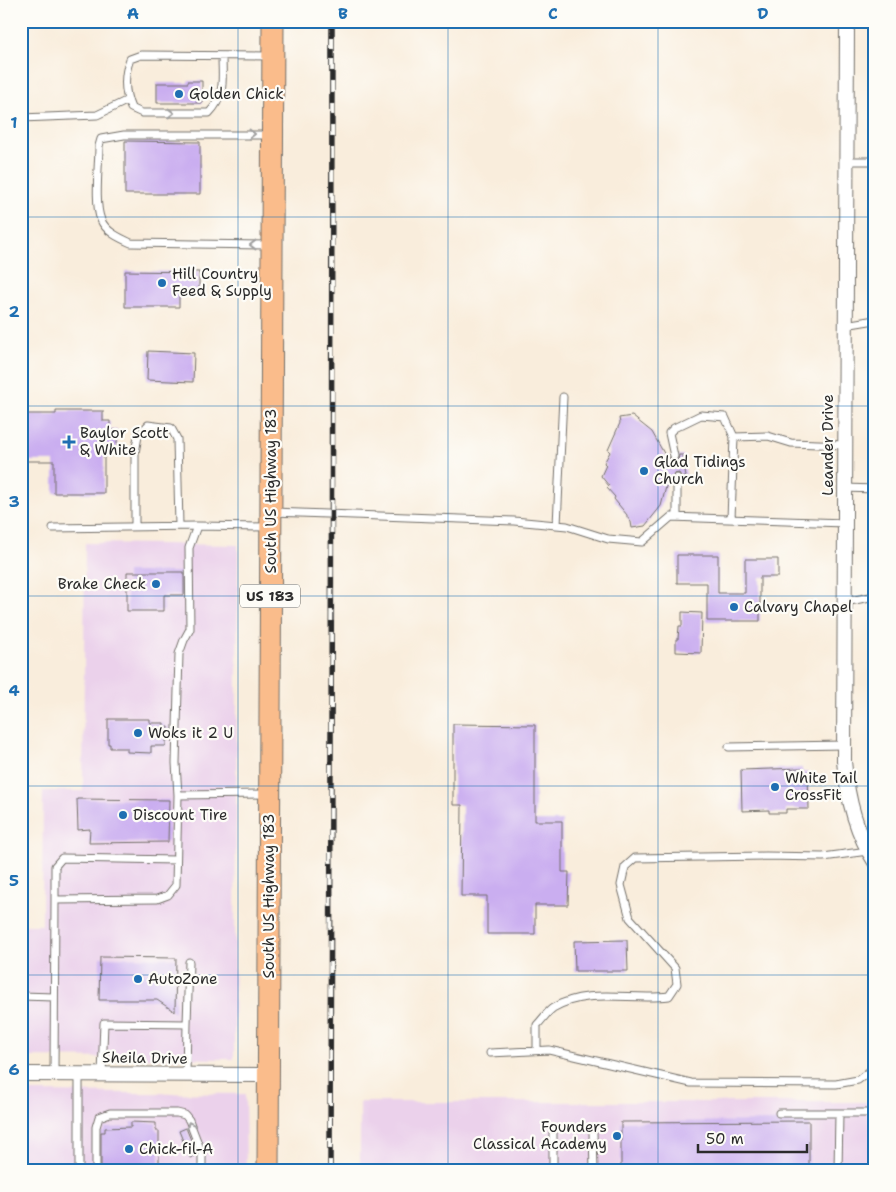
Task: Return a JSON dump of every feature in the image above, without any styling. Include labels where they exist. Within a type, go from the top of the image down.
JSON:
[{"type":"main road","name":"South US Highway 183","points":[[268,1171],[273,21]]},
{"type":"street","name":"Leander Drive","points":[[847,21],[844,326],[845,780],[853,816],[871,857]]},
{"type":"street","name":"Sheila Drive","points":[[21,1074],[268,1075]]},
{"type":"lane","points":[[222,56],[222,93],[218,105],[209,113],[142,113],[131,108],[125,94],[126,68],[130,59],[141,55],[273,56]]},
{"type":"lane","points":[[21,118],[97,115],[128,100]]},
{"type":"lane","points":[[272,134],[124,135],[101,139],[99,146],[98,205],[101,221],[114,236],[131,244],[272,245]]},
{"type":"lane","points":[[846,161],[875,161]]},
{"type":"lane","points":[[844,326],[875,320]]},
{"type":"lane","points":[[557,525],[563,397]]},
{"type":"lane","points":[[674,456],[669,433],[674,428],[702,415],[726,417],[734,437],[731,519]]},
{"type":"lane","points":[[135,527],[135,453],[138,436],[148,425],[171,428],[177,438],[179,526]]},
{"type":"lane","points":[[734,437],[768,436],[791,443],[845,445]]},
{"type":"lane","points":[[677,478],[677,517]]},
{"type":"lane","points":[[845,488],[875,489]]},
{"type":"lane","points":[[53,528],[197,526],[270,519],[514,521],[567,526],[608,539],[642,542],[671,517],[845,523]]},
{"type":"lane","points":[[55,900],[157,899],[168,895],[176,885],[178,795],[176,763],[179,654],[190,629],[188,548],[197,526]]},
{"type":"lane","points":[[845,602],[875,596]]},
{"type":"lane","points":[[729,747],[844,745]]},
{"type":"lane","points":[[178,795],[270,794]]},
{"type":"lane","points":[[537,1050],[537,1025],[552,1008],[575,999],[605,996],[653,998],[669,996],[677,984],[675,968],[630,918],[621,885],[625,867],[635,858],[871,857]]},
{"type":"lane","points":[[54,1074],[55,866],[62,858],[176,860]]},
{"type":"lane","points":[[186,1075],[189,962]]},
{"type":"lane","points":[[21,996],[54,997]]},
{"type":"lane","points":[[102,1074],[104,1023],[187,1024]]},
{"type":"lane","points":[[490,1053],[549,1050],[691,1083],[836,1084],[858,1080],[875,1067]]},
{"type":"lane","points":[[79,1074],[79,1171]]},
{"type":"lane","points":[[96,1171],[96,1127],[99,1117],[110,1113],[178,1113],[185,1115],[189,1120],[202,1154],[202,1171]]},
{"type":"lane","points":[[838,1171],[839,1113]]},
{"type":"lane","points":[[779,1114],[875,1114]]},
{"type":"lane","points":[[593,1132],[594,1171]]},
{"type":"lane","points":[[553,1133],[554,1171]]},
{"type":"shaded area","points":[[85,543],[238,545],[234,1059],[21,1057],[21,925],[42,925],[43,791],[83,791]]},
{"type":"shaded area","points":[[21,1092],[245,1094],[246,1171],[21,1171]]},
{"type":"shaded area","name":"Founders Classical Academy","points":[[360,1102],[875,1102],[875,1171],[360,1171]]},
{"type":"building","name":"Golden Chick","points":[[188,81],[202,81],[202,103],[157,103],[157,83],[188,83]]},
{"type":"building","points":[[125,141],[200,142],[200,194],[125,194]]},
{"type":"building","name":"Hill Country Feed & Supply","points":[[125,271],[199,272],[199,294],[179,294],[179,307],[125,307]]},
{"type":"building","points":[[148,351],[194,353],[193,382],[147,380]]},
{"type":"building","name":"Baylor Scott & White","points":[[56,411],[103,411],[103,421],[110,421],[110,430],[117,430],[117,454],[104,454],[104,493],[54,493],[54,461],[21,461],[21,414],[56,414]]},
{"type":"building","name":"Glad Tidings Church","points":[[632,416],[652,432],[666,457],[669,456],[670,460],[675,461],[678,460],[679,455],[683,455],[686,477],[682,478],[679,473],[674,474],[672,479],[668,479],[661,506],[645,526],[632,528],[627,515],[614,499],[615,497],[607,488],[609,486],[601,476],[606,465],[604,463],[610,452],[608,450],[620,423],[619,418]]},
{"type":"building","points":[[677,555],[718,555],[718,593],[745,593],[745,559],[778,559],[778,577],[760,577],[760,621],[707,621],[707,583],[677,583]]},
{"type":"building","name":"Brake Check","points":[[127,572],[184,572],[184,595],[164,595],[164,611],[127,611]]},
{"type":"building","points":[[682,612],[702,613],[701,653],[676,652],[679,626],[682,626]]},
{"type":"building","name":"Woks it 2 U","points":[[108,719],[150,719],[150,723],[164,723],[164,727],[169,727],[169,740],[166,740],[166,746],[151,746],[151,753],[127,752],[127,748],[110,748],[110,744],[108,744]]},
{"type":"building","points":[[453,724],[535,725],[535,821],[562,821],[562,872],[569,872],[568,905],[535,905],[535,934],[487,934],[487,896],[461,896],[462,805],[453,805]]},
{"type":"building","name":"White Tail CrossFit","points":[[802,768],[802,772],[808,772],[809,809],[786,809],[786,813],[769,813],[769,810],[742,811],[741,770]]},
{"type":"building","name":"Discount Tire","points":[[77,799],[169,800],[168,842],[89,843],[90,829],[78,830]]},
{"type":"building","points":[[627,940],[628,971],[575,971],[574,941]]},
{"type":"building","name":"AutoZone","points":[[100,957],[176,958],[175,1012],[157,1000],[99,1000]]},
{"type":"building","points":[[809,1121],[809,1171],[621,1171],[621,1122]]},
{"type":"building","name":"Chick-fil-A","points":[[131,1122],[156,1123],[156,1131],[159,1131],[159,1167],[156,1167],[156,1169],[110,1167],[110,1171],[101,1171],[101,1132],[105,1132],[105,1128],[131,1127]]},
{"type":"building","points":[[186,1128],[197,1155],[190,1158],[179,1131]]},
{"type":"railway","points":[[330,1171],[332,21]]},
{"type":"place","name":"Golden Chick","points":[[179,94]]},
{"type":"place","name":"Hill Country Feed & Supply","points":[[162,283]]},
{"type":"place","name":"Baylor Scott & White","points":[[69,442]]},
{"type":"place","name":"Glad Tidings Church","points":[[644,471]]},
{"type":"place","name":"Brake Check","points":[[156,584]]},
{"type":"place","name":"Calvary Chapel","points":[[734,607]]},
{"type":"place","name":"Woks it 2 U","points":[[138,733]]},
{"type":"place","name":"White Tail CrossFit","points":[[775,787]]},
{"type":"place","name":"Discount Tire","points":[[123,815]]},
{"type":"place","name":"AutoZone","points":[[138,979]]},
{"type":"place","name":"Founders Classical Academy","points":[[617,1136]]},
{"type":"place","name":"Chick-fil-A","points":[[129,1149]]}]
